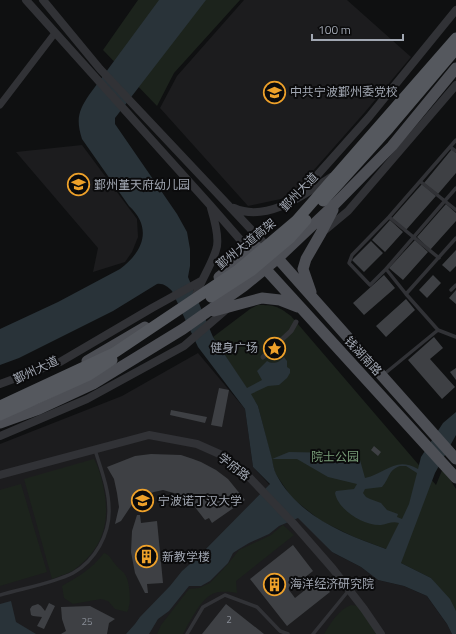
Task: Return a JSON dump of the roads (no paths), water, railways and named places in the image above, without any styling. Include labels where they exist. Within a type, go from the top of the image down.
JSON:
[{"type":"highway","name":"鄞州大道高架","points":[[0,406],[114,353],[238,270],[296,221],[456,38]]},
{"type":"highway","name":"鄞州大道高架","points":[[0,415],[89,375],[251,271],[290,238],[389,128],[456,49]]},
{"type":"main road","name":"鄞州大道","points":[[0,400],[27,390],[91,359],[196,295],[304,210],[456,31]]},
{"type":"main road","points":[[0,423],[39,409],[93,384],[183,329],[244,286],[278,259],[392,146],[456,68]]},
{"type":"main road","points":[[314,300],[303,270],[306,259],[335,204]]},
{"type":"main road","name":"钱湖南路","points":[[263,242],[454,457]]},
{"type":"main road","name":"钱湖南路","points":[[251,252],[456,478]]},
{"type":"main road","points":[[206,313],[262,298],[280,300],[302,309]]},
{"type":"street","points":[[26,0],[251,252]]},
{"type":"street","points":[[43,0],[100,70],[263,242]]},
{"type":"street","name":"鄞州大道","points":[[296,199],[368,117],[456,10]]},
{"type":"street","points":[[0,105],[55,33]]},
{"type":"street","points":[[321,233],[348,211],[456,85]]},
{"type":"street","points":[[231,207],[242,212],[267,212],[296,199],[332,177]]},
{"type":"street","points":[[196,295],[201,281],[217,249],[216,223],[210,205]]},
{"type":"street","name":"鄞州大道","points":[[0,384],[60,362],[201,281]]},
{"type":"street","points":[[0,436],[87,399],[184,346],[232,306]]},
{"type":"street","points":[[263,357],[291,331],[296,322]]},
{"type":"street","name":"学府路","points":[[0,476],[150,436],[197,444],[224,456],[263,492],[292,522],[349,590],[381,634]]},
{"type":"lane","points":[[456,140],[421,182],[352,255],[349,263],[370,285],[386,269],[456,188]]},
{"type":"lane","points":[[450,147],[456,151]]},
{"type":"lane","points":[[421,182],[456,210]]},
{"type":"lane","points":[[389,217],[439,258]]},
{"type":"lane","points":[[406,294],[456,238]]},
{"type":"lane","points":[[386,269],[438,330],[456,337]]},
{"type":"lane","points":[[451,290],[456,285]]},
{"type":"lane","points":[[382,376],[438,330]]},
{"type":"lane","points":[[0,595],[54,580],[74,572],[92,557],[100,546],[105,534],[110,511],[106,490],[94,450]]},
{"type":"lane","points":[[313,634],[349,590]]},
{"type":"lane","points":[[187,634],[203,607],[225,595],[257,608],[280,631],[288,634]]},
{"type":"place","name":"中共宁波鄞州委党校","points":[[275,92]]},
{"type":"place","name":"鄞州堇天府幼儿园","points":[[78,185]]},
{"type":"place","name":"健身广场","points":[[274,348]]},
{"type":"place","name":"宁波诺丁汉大学","points":[[142,501]]},
{"type":"place","name":"新教学楼","points":[[146,557]]},
{"type":"place","name":"海洋经济研究院","points":[[275,584]]},
{"type":"park label","name":"院士公园","points":[[335,457]]}]
